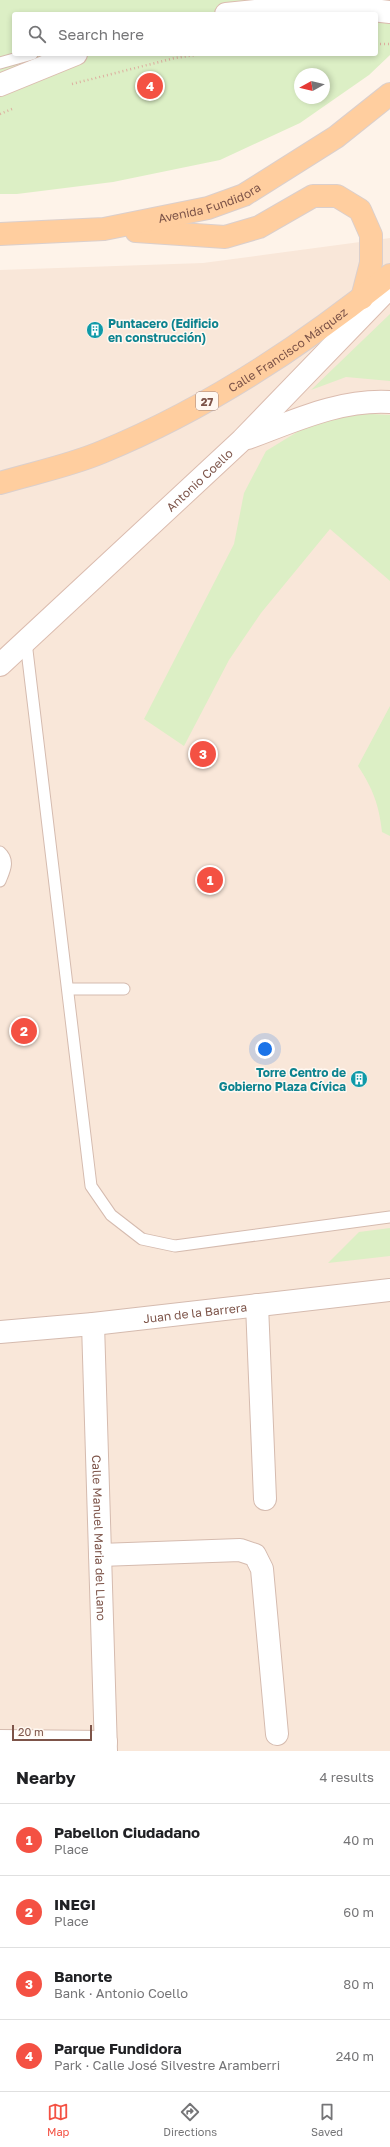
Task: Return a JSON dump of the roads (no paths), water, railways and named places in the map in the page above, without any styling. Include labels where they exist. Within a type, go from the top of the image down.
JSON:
[{"type":"main road","name":"Avenida Fundidora","points":[[0,234],[104,229],[208,208],[244,195],[336,137],[390,94]]},
{"type":"main road","points":[[104,229],[225,237],[259,227],[313,196],[337,196],[360,210],[371,235],[371,263],[362,298]]},
{"type":"main road","name":"Calle Francisco Márquez","points":[[0,483],[100,453],[165,424],[240,383],[316,332],[390,276]]},
{"type":"street","points":[[245,12],[284,8],[346,7],[390,12]]},
{"type":"street","points":[[0,85],[71,56]]},
{"type":"street","name":"Antonio Coello","points":[[0,665],[242,440],[390,287]]},
{"type":"street","points":[[242,440],[320,411],[373,401],[390,402]]},
{"type":"street","name":"Juan de la Barrera","points":[[0,1332],[93,1324],[390,1290]]},
{"type":"street","points":[[257,1305],[265,1500]]},
{"type":"street","name":"Calle Manuel Maria del Llano","points":[[93,1324],[106,1746]]},
{"type":"street","points":[[100,1555],[240,1550],[255,1555],[262,1569],[277,1734]]},
{"type":"street","points":[[0,1741],[106,1746]]},
{"type":"lane","points":[[0,63],[25,56]]},
{"type":"lane","points":[[26,642],[91,1186],[112,1215],[142,1239],[176,1246],[390,1217]]},
{"type":"lane","points":[[0,852],[5,858],[6,864],[0,882]]},
{"type":"lane","points":[[68,989],[124,989]]},
{"type":"place","name":"Parque Fundidora","points":[[150,86]]},
{"type":"place","name":"Puntacero (Edificio en construcción)","points":[[95,330]]},
{"type":"place","name":"Banorte","points":[[203,754]]},
{"type":"place","name":"Pabellon Ciudadano","points":[[210,880]]},
{"type":"place","name":"INEGI","points":[[24,1031]]},
{"type":"place","name":"Torre Centro de Gobierno Plaza Cívica","points":[[359,1079]]}]
